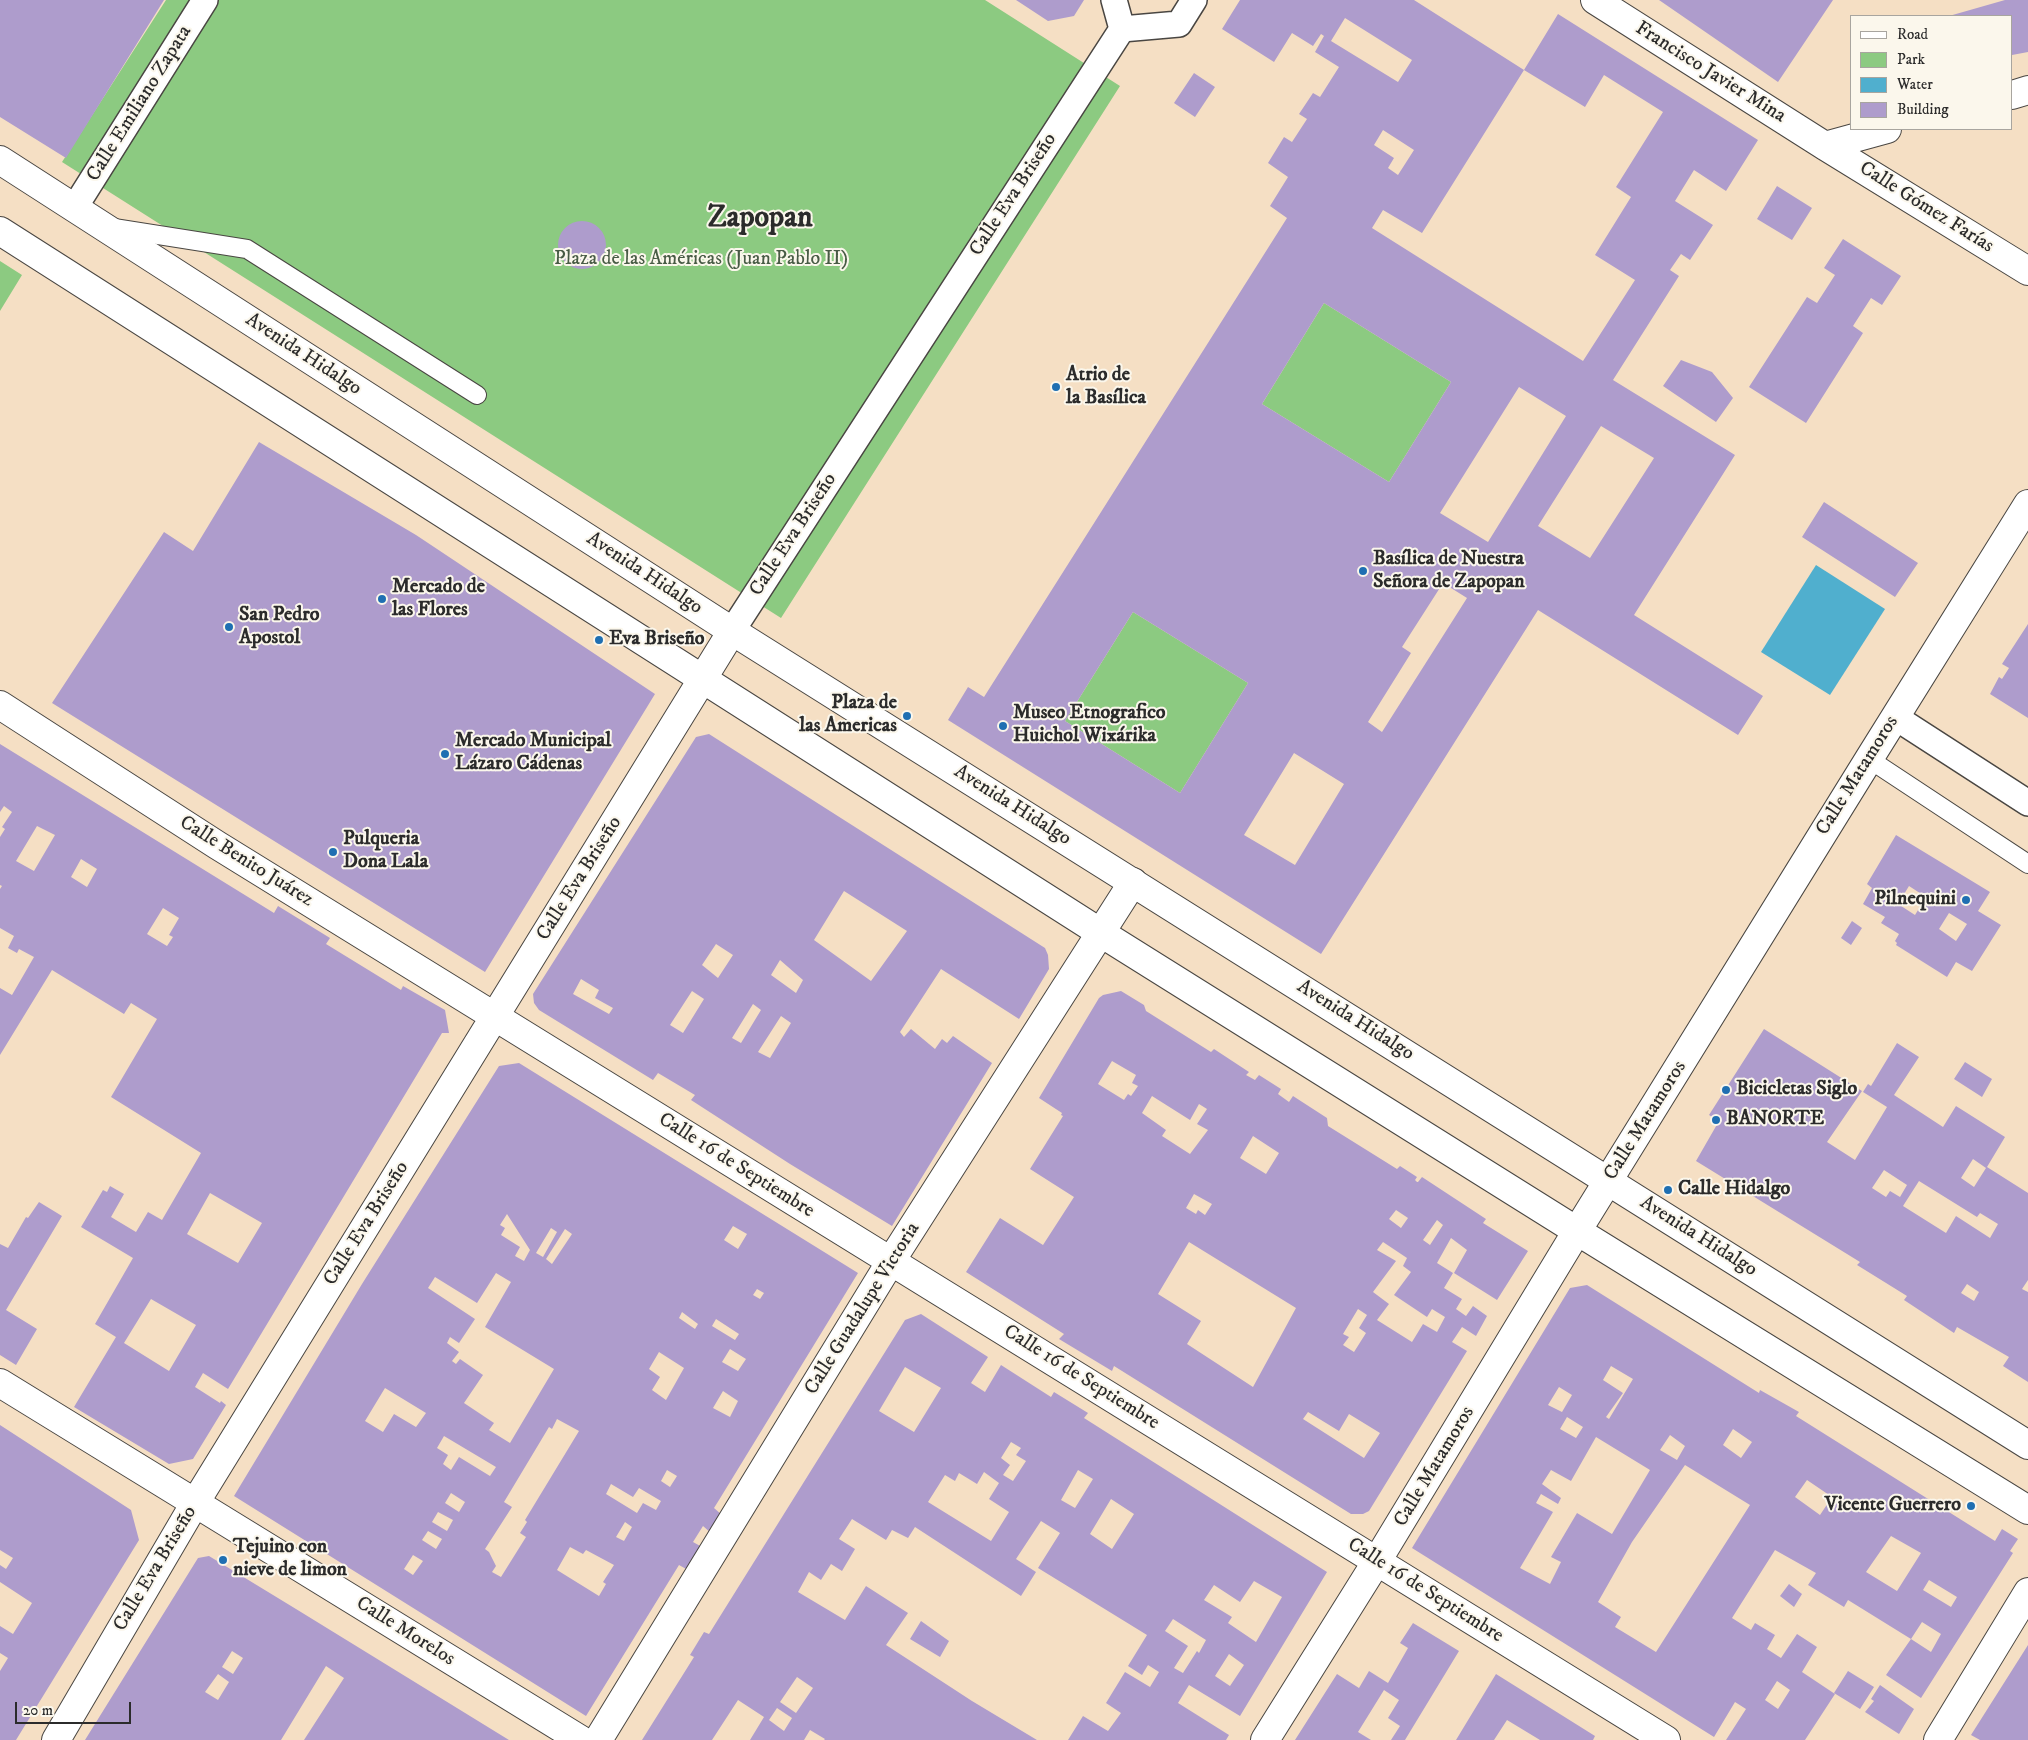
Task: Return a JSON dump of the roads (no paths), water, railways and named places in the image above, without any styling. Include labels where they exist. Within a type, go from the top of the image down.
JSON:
[{"type":"street","name":"Calle Emiliano Zapata","points":[[75,207],[205,0]]},
{"type":"street","points":[[1114,0],[1122,29],[1179,24],[1194,0]]},
{"type":"street","name":"Francisco Javier Mina","points":[[1595,0],[1825,146]]},
{"type":"street","name":"Calle Eva Briseño","points":[[56,1740],[195,1503],[732,630],[1122,29]]},
{"type":"street","points":[[2013,95],[2028,90]]},
{"type":"street","points":[[1825,146],[1883,130]]},
{"type":"street","name":"Calle Gómez Farías","points":[[1825,146],[2028,271]]},
{"type":"street","name":"Avenida Hidalgo","points":[[0,160],[732,630],[2028,1445]]},
{"type":"street","points":[[0,231],[702,680],[1102,933],[1577,1231],[2028,1510]]},
{"type":"street","name":"Calle Matamoros","points":[[1265,1740],[1378,1561],[1577,1231],[1610,1181],[1868,759],[2028,504]]},
{"type":"street","name":"Calle Benito Juárez","points":[[0,705],[217,845],[495,1017]]},
{"type":"street","points":[[1895,717],[2028,803]]},
{"type":"street","name":"Calle Guadalupe Victoria","points":[[598,1740],[891,1261],[1133,882]]},
{"type":"street","name":"Calle 16 de Septiembre","points":[[495,1017],[1666,1740]]},
{"type":"street","name":"Calle Morelos","points":[[0,1383],[581,1740]]},
{"type":"street","points":[[1938,1740],[2028,1592]]},
{"type":"lane","points":[[104,226],[247,249],[477,395]]},
{"type":"lane","points":[[1868,759],[2028,864]]},
{"type":"water","points":[[1816,565],[1885,609],[1830,695],[1761,652]]},
{"type":"place","name":"Atrio de la Basílica","points":[[1056,387]]},
{"type":"place","name":"Basílica de Nuestra Señora de Zapopan","points":[[1363,571]]},
{"type":"place","name":"Mercado de las Flores","points":[[382,599]]},
{"type":"place","name":"San Pedro Apostol","points":[[229,627]]},
{"type":"place","name":"Eva Briseño","points":[[599,640]]},
{"type":"place","name":"Plaza de las Americas","points":[[907,716]]},
{"type":"place","name":"Museo Etnografico Huichol Wixárika","points":[[1003,726]]},
{"type":"place","name":"Mercado Municipal Lázaro Cádenas","points":[[445,754]]},
{"type":"place","name":"Pulqueria Dona Lala","points":[[333,852]]},
{"type":"place","name":"Pilnequini","points":[[1966,900]]},
{"type":"place","name":"Bicicletas Siglo","points":[[1726,1090]]},
{"type":"place","name":"BANORTE","points":[[1716,1120]]},
{"type":"place","name":"Calle Hidalgo","points":[[1668,1190]]},
{"type":"place","name":"Vicente Guerrero","points":[[1971,1506]]},
{"type":"place","name":"Tejuino con nieve de limon","points":[[223,1560]]},
{"type":"district","name":"Zapopan","points":[[760,220]]},
{"type":"park label","name":"Plaza de las Américas (Juan Pablo II)","points":[[701,260]]}]
